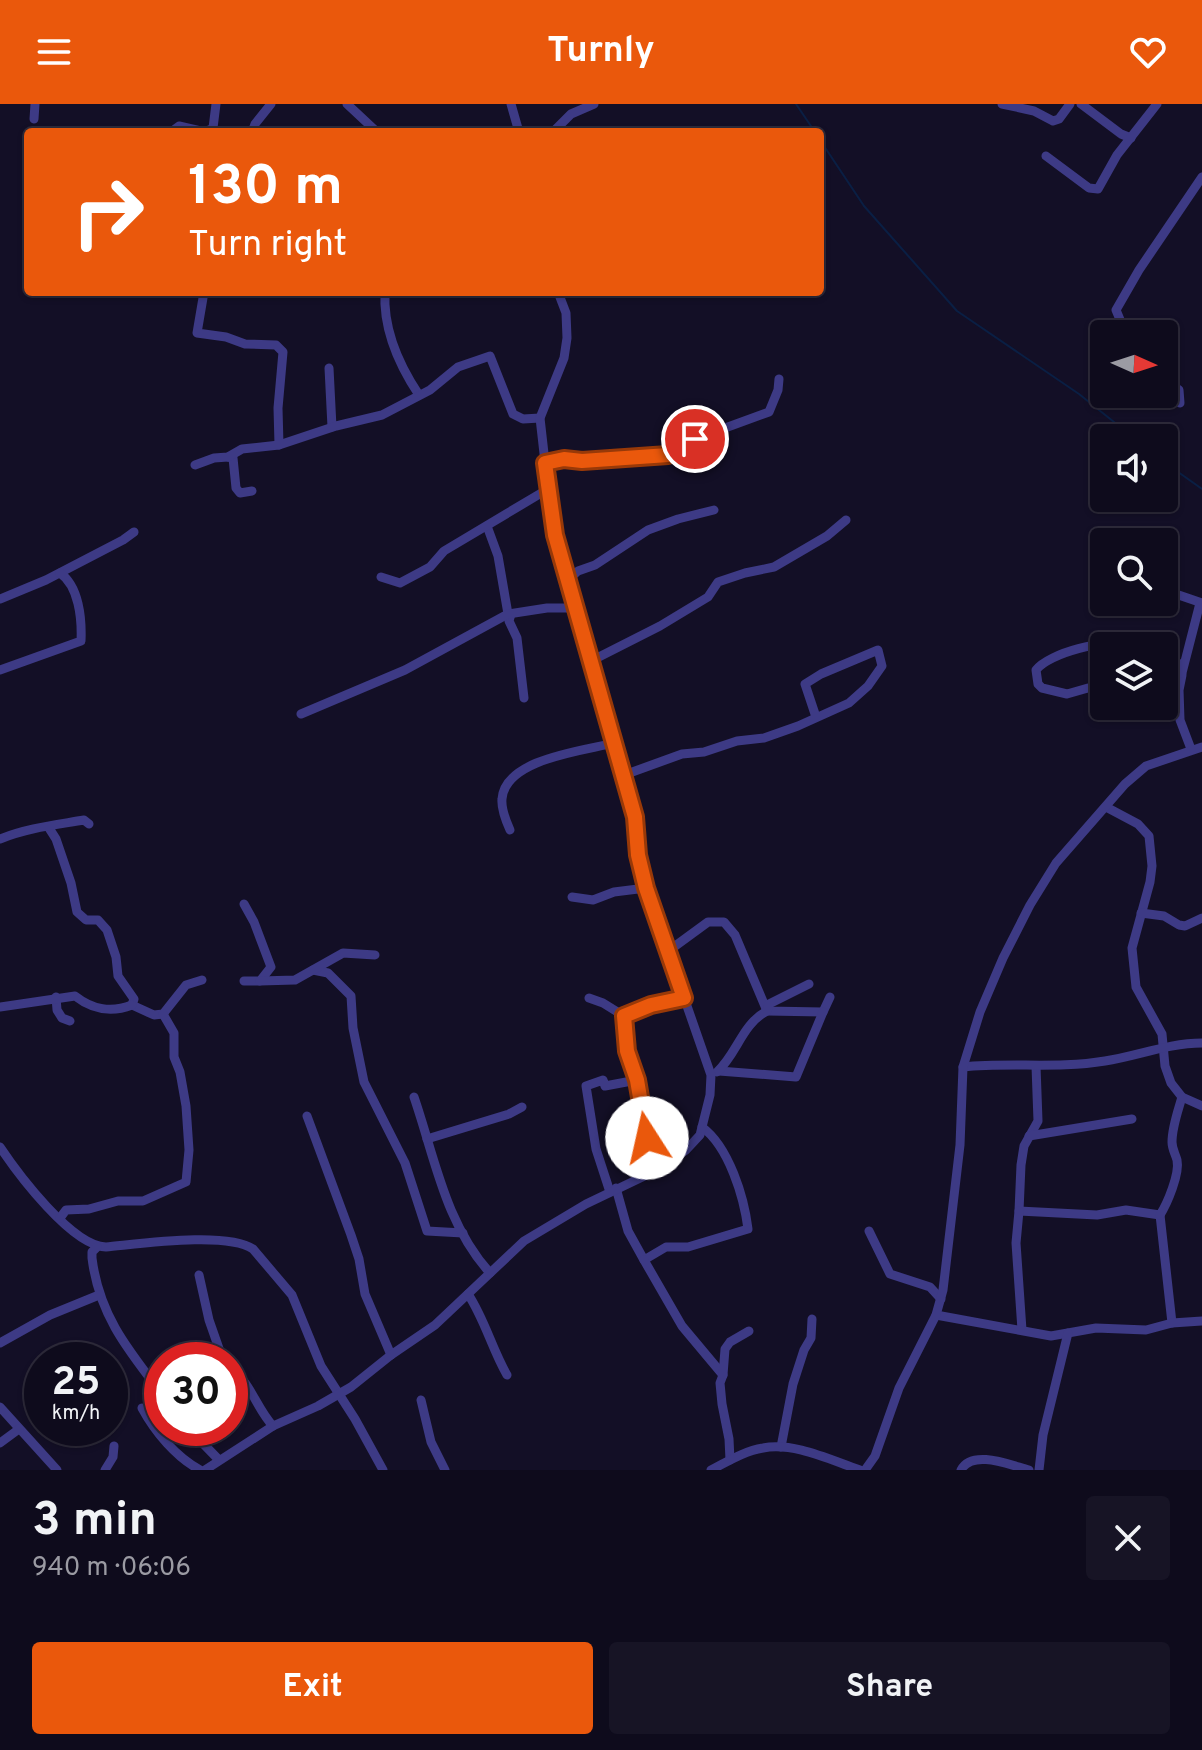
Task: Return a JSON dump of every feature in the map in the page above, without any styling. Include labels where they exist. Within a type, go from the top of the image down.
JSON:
[{"type":"street","points":[[34,119],[35,104]]},
{"type":"street","points":[[213,128],[216,104]]},
{"type":"street","points":[[254,128],[271,104]]},
{"type":"street","points":[[347,104],[373,128]]},
{"type":"street","points":[[511,104],[518,128]]},
{"type":"street","points":[[567,104],[571,114]]},
{"type":"street","points":[[557,128],[571,114],[594,104]]},
{"type":"street","points":[[1002,104],[1034,111],[1053,121],[1059,119],[1070,104]]},
{"type":"street","points":[[1081,104],[1131,138]]},
{"type":"street","points":[[1046,156],[1089,188],[1098,189],[1117,155],[1157,104]]},
{"type":"street","points":[[1120,320],[1116,310],[1139,270],[1202,177]]},
{"type":"street","points":[[203,296],[197,333],[226,337],[245,344],[276,345],[283,352],[278,408],[279,445]]},
{"type":"street","points":[[385,296],[392,343],[407,378],[419,395]]},
{"type":"street","points":[[560,296],[566,313],[564,358],[540,418],[555,535],[635,817],[638,855],[646,888],[684,998],[715,1073]]},
{"type":"street","points":[[228,457],[242,449],[279,445],[332,427],[382,415],[443,380],[458,367],[490,356],[513,414],[523,419],[540,418]]},
{"type":"street","points":[[329,368],[332,427]]},
{"type":"street","points":[[545,463],[564,459],[582,461],[668,455],[695,439],[769,412],[779,379]]},
{"type":"street","points":[[1178,389],[1180,403]]},
{"type":"street","points":[[195,465],[214,458],[233,458],[236,488],[240,493],[252,491]]},
{"type":"street","points":[[381,577],[400,583],[430,567],[444,551],[548,489]]},
{"type":"street","points":[[568,580],[648,530],[714,510]]},
{"type":"street","points":[[591,661],[660,626],[708,597],[718,582],[774,567],[827,536],[846,520]]},
{"type":"street","points":[[487,526],[498,556],[509,621],[517,638],[524,698]]},
{"type":"street","points":[[0,599],[60,573],[134,532]]},
{"type":"street","points":[[0,670],[81,641],[82,627],[73,587],[70,580],[60,573]]},
{"type":"street","points":[[711,1470],[751,1451],[781,1447],[863,1470],[875,1456],[899,1388],[941,1299],[956,1196],[963,1067],[980,1012],[1003,958],[1056,863],[1125,784],[1146,766],[1197,748],[1178,710],[1182,675],[1201,603],[1178,595]]},
{"type":"street","points":[[301,714],[405,670],[509,614],[547,608],[576,608]]},
{"type":"street","points":[[1090,647],[1047,659],[1036,670],[1038,684],[1042,688],[1067,694],[1090,689]]},
{"type":"street","points":[[624,775],[682,754],[764,738],[816,717],[849,703],[868,686],[882,666],[878,650],[805,684],[816,717]]},
{"type":"street","points":[[1178,663],[1182,675]]},
{"type":"street","points":[[510,830],[501,801],[506,783],[520,770],[614,743]]},
{"type":"street","points":[[1106,807],[1138,824],[1149,836],[1152,866],[1132,948],[1136,987],[1162,1034],[1171,1083],[1182,1097],[1202,1106]]},
{"type":"street","points":[[0,839],[28,828],[49,828],[84,820],[89,824]]},
{"type":"street","points":[[49,828],[56,839],[71,883],[77,912],[86,920],[98,920],[107,930],[116,957],[118,976],[134,999],[132,1005]]},
{"type":"street","points":[[572,897],[593,900],[614,892],[646,888]]},
{"type":"street","points":[[244,904],[271,967],[260,981]]},
{"type":"street","points":[[1141,913],[1164,916],[1185,926],[1202,918]]},
{"type":"street","points":[[667,952],[708,922],[724,922],[735,935],[767,1011]]},
{"type":"street","points":[[244,981],[295,980],[343,953],[375,955]]},
{"type":"street","points":[[313,970],[328,973],[351,996],[353,1028],[364,1082],[405,1163],[427,1231],[463,1233]]},
{"type":"street","points":[[0,1007],[75,996],[85,1004],[100,1009],[118,1010],[132,1005],[154,1015],[163,1014],[186,985],[202,980]]},
{"type":"street","points":[[767,1011],[769,1004],[809,984]]},
{"type":"street","points":[[56,997],[57,1010],[62,1018],[70,1021]]},
{"type":"street","points":[[715,1073],[796,1077],[830,997]]},
{"type":"street","points":[[589,998],[624,1016]]},
{"type":"street","points":[[624,1016],[651,1005],[684,998]]},
{"type":"street","points":[[142,1408],[172,1448],[187,1462],[202,1470],[273,1426],[339,1394],[435,1325],[524,1241],[613,1190],[657,1170],[686,1150],[700,1135],[715,1073],[732,1056],[753,1020],[767,1011],[823,1012]]},
{"type":"street","points":[[60,1218],[66,1210],[85,1210],[118,1201],[152,1199],[186,1182],[189,1150],[186,1106],[174,1057],[174,1033],[163,1014]]},
{"type":"street","points":[[624,1016],[627,1051],[637,1080],[645,1131],[657,1170]]},
{"type":"street","points":[[963,1067],[1104,1061],[1163,1047],[1202,1043]]},
{"type":"street","points":[[1022,1330],[1016,1243],[1021,1165],[1029,1136],[1038,1121],[1036,1066]]},
{"type":"street","points":[[637,1080],[605,1086],[603,1080],[586,1086],[596,1149],[628,1231],[644,1260],[682,1326],[723,1375]]},
{"type":"street","points":[[414,1097],[445,1199],[490,1273]]},
{"type":"street","points":[[1172,1323],[1160,1215],[1169,1201],[1176,1173],[1172,1138],[1182,1097]]},
{"type":"street","points":[[427,1139],[509,1114],[522,1107]]},
{"type":"street","points":[[307,1116],[359,1259],[365,1294],[391,1355]]},
{"type":"street","points":[[1029,1136],[1132,1119]]},
{"type":"street","points":[[644,1260],[666,1247],[688,1247],[748,1229],[737,1177],[714,1136],[702,1127]]},
{"type":"street","points":[[0,1147],[20,1178],[88,1244],[97,1247],[218,1240],[244,1243],[253,1249],[292,1295],[321,1366],[383,1470]]},
{"type":"street","points":[[1019,1211],[1097,1215],[1126,1210],[1160,1215]]},
{"type":"street","points":[[869,1231],[890,1274],[930,1287],[941,1299]]},
{"type":"street","points":[[97,1247],[92,1252],[92,1258],[99,1295],[112,1324],[144,1369]]},
{"type":"street","points":[[199,1275],[216,1342]]},
{"type":"street","points":[[468,1294],[485,1323],[491,1347],[507,1375]]},
{"type":"street","points":[[0,1343],[43,1318],[99,1295]]},
{"type":"street","points":[[936,1315],[1051,1336],[1096,1328],[1146,1330],[1172,1323],[1202,1321]]},
{"type":"street","points":[[781,1447],[793,1384],[811,1338],[812,1319]]},
{"type":"street","points":[[725,1465],[729,1439],[720,1383],[727,1345],[749,1331]]},
{"type":"street","points":[[1039,1470],[1043,1435],[1068,1333]]},
{"type":"street","points":[[248,1385],[257,1408],[273,1426]]},
{"type":"street","points":[[421,1400],[431,1442],[445,1470]]},
{"type":"street","points":[[0,1407],[57,1470]]},
{"type":"street","points":[[0,1443],[19,1429]]},
{"type":"street","points":[[105,1470],[113,1457],[114,1446]]},
{"type":"street","points":[[205,1446],[219,1460]]},
{"type":"street","points":[[961,1470],[970,1460],[1029,1470]]},
{"type":"waterway","points":[[796,104],[812,128]]},
{"type":"waterway","points":[[824,146],[864,206],[957,311],[1079,394],[1116,424]]},
{"type":"waterway","points":[[1178,472],[1202,489]]},
{"type":"route","points":[[647,1138],[637,1080],[627,1051],[624,1016],[651,1005],[684,998],[646,888],[638,855],[635,817],[555,535],[545,463],[564,459],[582,461],[668,455],[695,439]]}]
